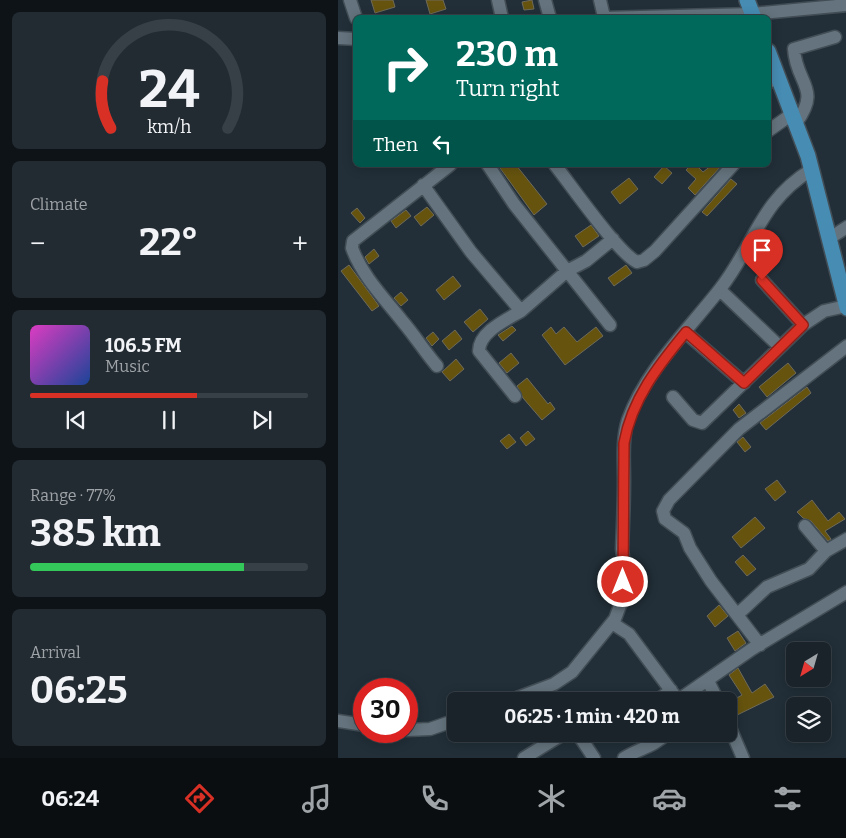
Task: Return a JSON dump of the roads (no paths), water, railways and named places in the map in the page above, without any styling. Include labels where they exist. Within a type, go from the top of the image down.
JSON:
[{"type":"main road","points":[[773,78],[794,118],[811,170],[843,277],[846,307]]},
{"type":"street","points":[[350,0],[355,15]]},
{"type":"street","points":[[498,0],[501,15]]},
{"type":"street","points":[[545,0],[549,15]]},
{"type":"street","points":[[600,0],[603,15]]},
{"type":"street","points":[[645,15],[751,10],[786,5],[826,3],[846,5]]},
{"type":"street","points":[[771,130],[794,118],[807,108],[808,96],[794,49],[835,37]]},
{"type":"street","points":[[338,38],[353,38]]},
{"type":"street","points":[[436,366],[403,322],[390,309],[365,272],[352,248],[353,242],[447,167]]},
{"type":"street","points":[[489,167],[520,211],[610,325]]},
{"type":"street","points":[[557,167],[613,239],[631,260],[637,262],[644,260],[678,227],[731,167]]},
{"type":"street","points":[[533,692],[554,684],[572,672],[619,612],[622,600],[624,564],[622,549],[624,443],[628,421],[639,396],[658,365],[720,290],[738,264],[754,231],[765,214],[790,184],[811,170]]},
{"type":"street","points":[[423,186],[471,252],[520,311]]},
{"type":"street","points":[[830,238],[846,227]]},
{"type":"street","points":[[515,396],[479,351],[479,343],[483,336],[520,311],[567,271],[586,261],[613,239]]},
{"type":"street","points":[[762,280],[803,325]]},
{"type":"street","points":[[720,290],[780,347]]},
{"type":"street","points":[[673,397],[693,420],[702,423],[803,325],[824,311],[846,307]]},
{"type":"street","points":[[686,332],[744,383]]},
{"type":"street","points":[[760,645],[711,581],[690,548],[684,533],[665,519],[665,506],[739,429],[846,346]]},
{"type":"street","points":[[805,526],[826,551]]},
{"type":"street","points":[[738,614],[767,587],[809,569],[826,551],[846,539]]},
{"type":"street","points":[[685,692],[708,681],[760,645],[846,592]]},
{"type":"street","points":[[612,623],[629,634],[671,692]]},
{"type":"street","points":[[708,681],[714,692]]},
{"type":"street","points":[[338,721],[353,723]]},
{"type":"street","points":[[418,730],[430,729],[447,723]]},
{"type":"street","points":[[524,758],[550,742]]},
{"type":"street","points":[[583,742],[594,758]]},
{"type":"street","points":[[624,758],[656,742]]},
{"type":"street","points":[[736,742],[743,758]]}]
